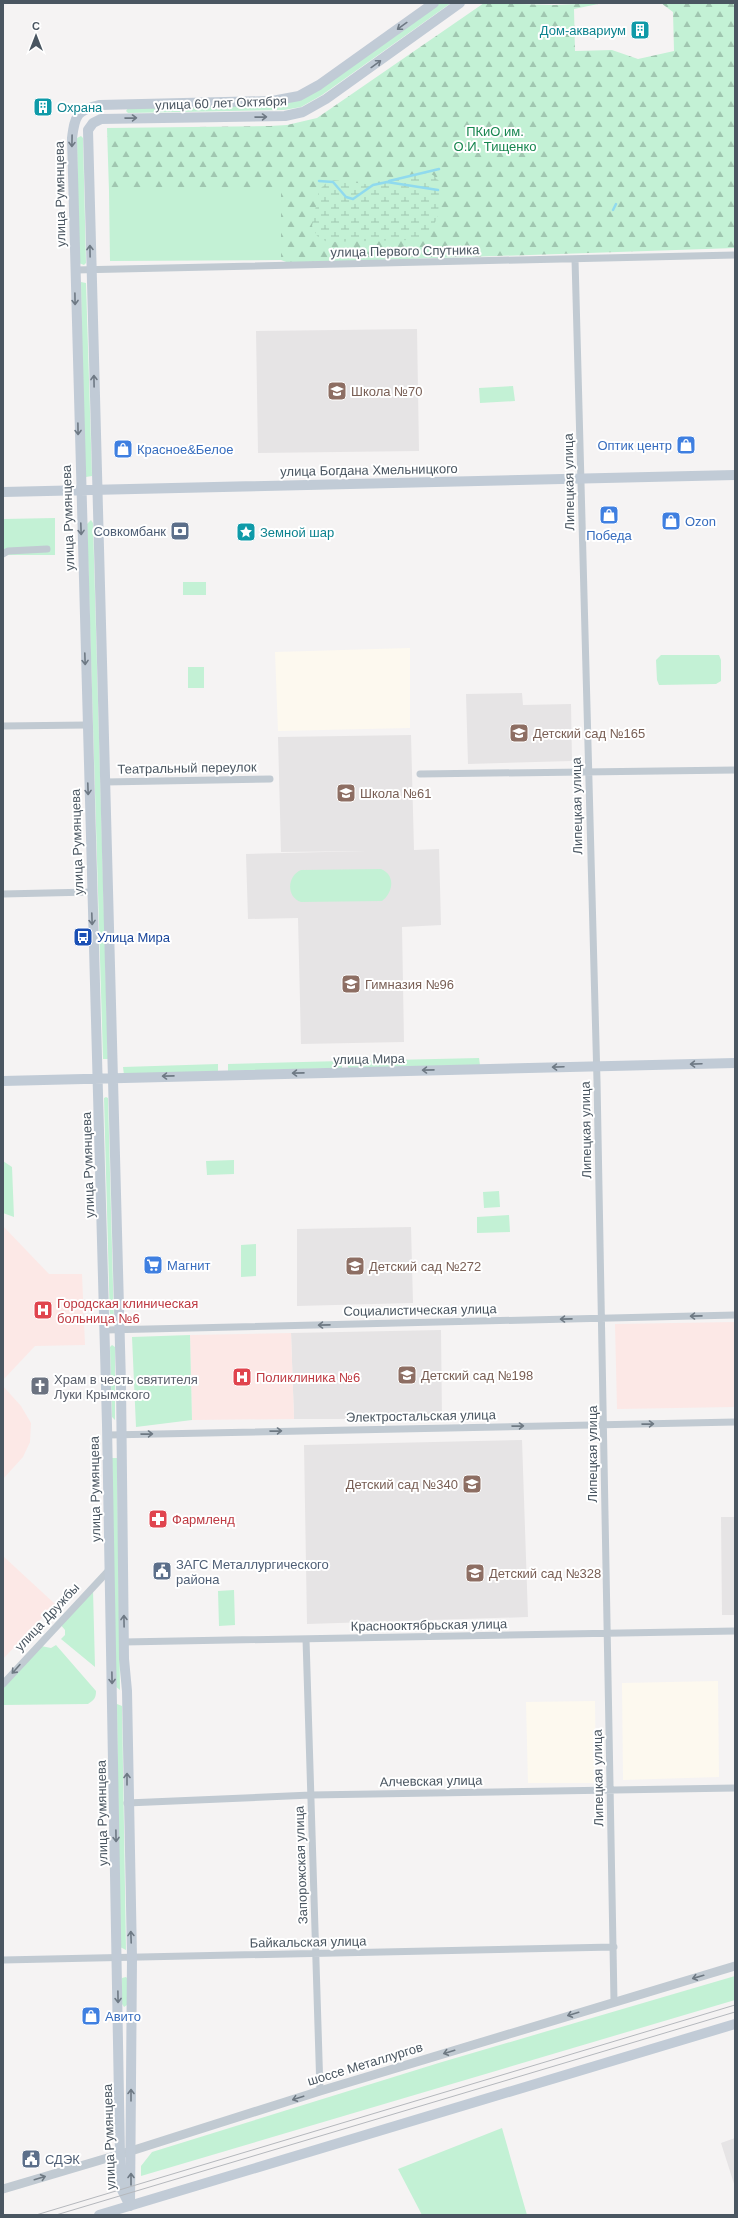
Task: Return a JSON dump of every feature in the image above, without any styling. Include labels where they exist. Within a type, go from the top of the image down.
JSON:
[{"type":"main road","name":"улица 60 лет Октября","points":[[87,108],[100,105],[272,101],[298,96],[318,85],[434,3]]},
{"type":"main road","name":"улица 60 лет Октября","points":[[91,126],[101,119],[270,117],[303,112],[326,99],[460,3]]},
{"type":"main road","name":"улица Румянцева","points":[[87,108],[91,126],[91,270],[96,490],[122,1434],[127,1803],[132,1958],[130,2206],[121,2188],[120,2154],[118,1958],[108,1435],[86,725],[72,138],[76,116],[87,108]]},
{"type":"main road","name":"улица Богдана Хмельницкого","points":[[3,492],[735,475]]},
{"type":"main road","name":"улица Мира","points":[[3,1081],[735,1063]]},
{"type":"main road","points":[[113,1696],[126,1697]]},
{"type":"main road","points":[[99,2215],[735,2024]]},
{"type":"street","name":"улица Первого Спутника","points":[[75,270],[735,255]]},
{"type":"street","name":"Липецкая улица","points":[[575,259],[597,1066],[605,1425],[607,1634],[614,2001]]},
{"type":"street","points":[[3,554],[8,551],[47,549]]},
{"type":"street","points":[[3,726],[86,725]]},
{"type":"street","points":[[420,774],[735,770]]},
{"type":"street","name":"Театральный переулок","points":[[104,782],[270,779]]},
{"type":"street","points":[[3,894],[91,892]]},
{"type":"street","name":"Социалистическая улица","points":[[105,1330],[735,1315]]},
{"type":"street","name":"Электростальская улица","points":[[108,1435],[735,1422]]},
{"type":"street","name":"улица Дружбы","points":[[3,1684],[110,1569]]},
{"type":"street","name":"Краснооктябрьская улица","points":[[124,1642],[735,1631]]},
{"type":"street","name":"Запорожская улица","points":[[306,1639],[320,2091]]},
{"type":"street","name":"Алчевская улица","points":[[127,1803],[311,1795],[735,1788]]},
{"type":"street","name":"Байкальская улица","points":[[3,1960],[614,1947]]},
{"type":"street","name":"шоссе Металлургов","points":[[3,2189],[131,2151],[320,2091],[614,2001],[735,1966]]},
{"type":"shaded area","name":"Школа №70","points":[[417,329],[419,451],[258,453],[256,331]]},
{"type":"shaded area","points":[[410,648],[410,728],[278,731],[275,652]]},
{"type":"shaded area","name":"Детский сад №165","points":[[522,693],[523,705],[571,704],[572,761],[468,764],[466,694]]},
{"type":"shaded area","name":"Гимназия №96","points":[[411,735],[414,850],[439,849],[441,925],[402,927],[404,1042],[301,1044],[298,918],[248,919],[246,854],[366,851],[281,852],[278,737]]},
{"type":"shaded area","name":"Городская клиническая больница №6","points":[[3,1226],[49,1274],[82,1274],[85,1345],[35,1346],[3,1380]]},
{"type":"shaded area","name":"Детский сад №272","points":[[411,1227],[413,1303],[297,1306],[297,1229]]},
{"type":"shaded area","points":[[735,1322],[735,1407],[617,1409],[615,1324]]},
{"type":"shaded area","points":[[441,1330],[442,1419],[294,1419],[291,1333]]},
{"type":"shaded area","name":"Поликлиника №6","points":[[291,1333],[294,1419],[192,1420],[190,1335]]},
{"type":"shaded area","points":[[3,1386],[21,1406],[31,1423],[30,1442],[23,1457],[3,1479]]},
{"type":"shaded area","points":[[522,1440],[528,1617],[307,1624],[304,1445]]},
{"type":"shaded area","points":[[721,1517],[735,1517],[735,1615],[722,1615]]},
{"type":"shaded area","points":[[3,1556],[55,1604],[3,1659]]},
{"type":"shaded area","points":[[718,1681],[719,1777],[623,1780],[622,1683]]},
{"type":"shaded area","points":[[595,1701],[596,1783],[528,1783],[526,1702]]},
{"type":"shaded area","points":[[735,2138],[735,2187],[721,2143]]},
{"type":"green space","points":[[440,3],[451,3],[322,95],[301,107],[284,110],[128,113],[126,111],[128,108],[283,104],[300,100],[320,89]]},
{"type":"green space","name":"ПКиО им. О.И. Тищенко","points":[[484,3],[554,5],[603,3],[574,9],[575,51],[612,50],[638,59],[674,51],[673,12],[661,3],[735,3],[735,248],[289,263],[281,260],[281,191],[109,191],[107,128],[270,126],[287,125],[317,118]]},
{"type":"green space","points":[[81,136],[83,138],[86,263],[84,265],[79,263],[77,138]]},
{"type":"green space","points":[[421,173],[433,175],[439,181],[437,217],[430,230],[422,236],[412,240],[327,242],[317,236],[312,226],[319,190],[325,184],[334,180],[373,185]]},
{"type":"green space","points":[[109,191],[281,191],[281,260],[110,261]]},
{"type":"green space","points":[[81,282],[86,283],[92,476],[86,477],[84,476]]},
{"type":"green space","points":[[513,386],[515,401],[480,403],[479,388]]},
{"type":"green space","points":[[55,518],[55,555],[3,555],[3,519]]},
{"type":"green space","points":[[91,520],[93,523],[108,1059],[103,1059],[87,524]]},
{"type":"green space","points":[[183,582],[206,582],[206,595],[183,595]]},
{"type":"green space","points":[[661,655],[719,655],[721,660],[721,681],[716,684],[659,685],[657,680],[656,660]]},
{"type":"green space","points":[[188,667],[204,667],[204,688],[188,688]]},
{"type":"green space","points":[[381,869],[389,875],[391,880],[389,893],[382,901],[301,902],[293,896],[291,891],[291,881],[296,873],[301,870]]},
{"type":"green space","points":[[479,1058],[480,1065],[348,1068],[348,1061]]},
{"type":"green space","points":[[342,1061],[342,1068],[228,1071],[228,1064]]},
{"type":"green space","points":[[218,1064],[218,1071],[124,1075],[123,1067]]},
{"type":"green space","points":[[104,1098],[108,1098],[114,1323],[112,1324],[110,1323]]},
{"type":"green space","points":[[234,1160],[234,1174],[207,1175],[206,1161]]},
{"type":"green space","points":[[3,1161],[12,1167],[14,1217],[3,1213]]},
{"type":"green space","points":[[499,1191],[500,1207],[484,1208],[483,1192]]},
{"type":"green space","points":[[509,1215],[510,1232],[477,1233],[477,1217]]},
{"type":"green space","points":[[256,1244],[256,1276],[241,1277],[241,1245]]},
{"type":"green space","points":[[190,1335],[192,1420],[136,1427],[132,1337]]},
{"type":"green space","points":[[112,1345],[115,1347],[115,1420],[112,1417],[110,1347]]},
{"type":"green space","points":[[112,1458],[117,1458],[120,1690],[115,1686]]},
{"type":"green space","points":[[93,1590],[95,1667],[61,1639],[65,1635],[65,1630],[60,1624]]},
{"type":"green space","points":[[234,1590],[235,1625],[219,1626],[218,1591]]},
{"type":"green space","points":[[56,1645],[96,1691],[96,1695],[93,1700],[88,1704],[3,1705],[3,1688],[41,1646],[51,1648]]},
{"type":"green space","points":[[117,1704],[122,1706],[126,1950],[120,1947]]},
{"type":"green space","points":[[735,1976],[735,2000],[141,2176],[141,2166],[152,2152],[442,2062]]},
{"type":"green space","points":[[126,1977],[128,1979],[127,2005],[124,2007],[122,2004],[122,1978]]},
{"type":"green space","points":[[502,2128],[527,2215],[422,2215],[398,2169]]},
{"type":"waterway","points":[[389,181],[439,169]]},
{"type":"waterway","points":[[319,181],[333,182],[346,197],[353,199],[373,185],[387,182],[438,190]]},
{"type":"waterway","points":[[613,210],[616,204]]},
{"type":"tram line","points":[[36,2215],[735,2005]]},
{"type":"tram line","points":[[56,2215],[735,2012]]},
{"type":"place","name":"Дом-аквариум","points":[[640,30]]},
{"type":"place","name":"Охрана","points":[[43,107]]},
{"type":"place","name":"Школа №70","points":[[337,391]]},
{"type":"place","name":"Оптик центр","points":[[686,445]]},
{"type":"place","name":"Красное&Белое","points":[[123,449]]},
{"type":"place","name":"Победа","points":[[609,515]]},
{"type":"place","name":"Ozon","points":[[671,521]]},
{"type":"place","name":"Совкомбанк","points":[[180,531]]},
{"type":"place","name":"Земной шар","points":[[246,532]]},
{"type":"place","name":"Детский сад №165","points":[[519,733]]},
{"type":"place","name":"Школа №61","points":[[346,793]]},
{"type":"place","name":"Улица Мира","points":[[83,937]]},
{"type":"place","name":"Гимназия №96","points":[[351,984]]},
{"type":"place","name":"Магнит","points":[[153,1265]]},
{"type":"place","name":"Детский сад №272","points":[[355,1266]]},
{"type":"place","name":"Городская клиническая больница №6","points":[[43,1310]]},
{"type":"place","name":"Детский сад №198","points":[[407,1375]]},
{"type":"place","name":"Поликлиника №6","points":[[242,1377]]},
{"type":"place","name":"Храм в честь святителя Луки Крымского","points":[[40,1386]]},
{"type":"place","name":"Детский сад №340","points":[[472,1484]]},
{"type":"place","name":"Фармленд","points":[[158,1519]]},
{"type":"place","name":"ЗАГС Металлургического района","points":[[162,1571]]},
{"type":"place","name":"Детский сад №328","points":[[475,1573]]},
{"type":"place","name":"Авито","points":[[91,2016]]},
{"type":"place","name":"СДЭК","points":[[31,2159]]}]
